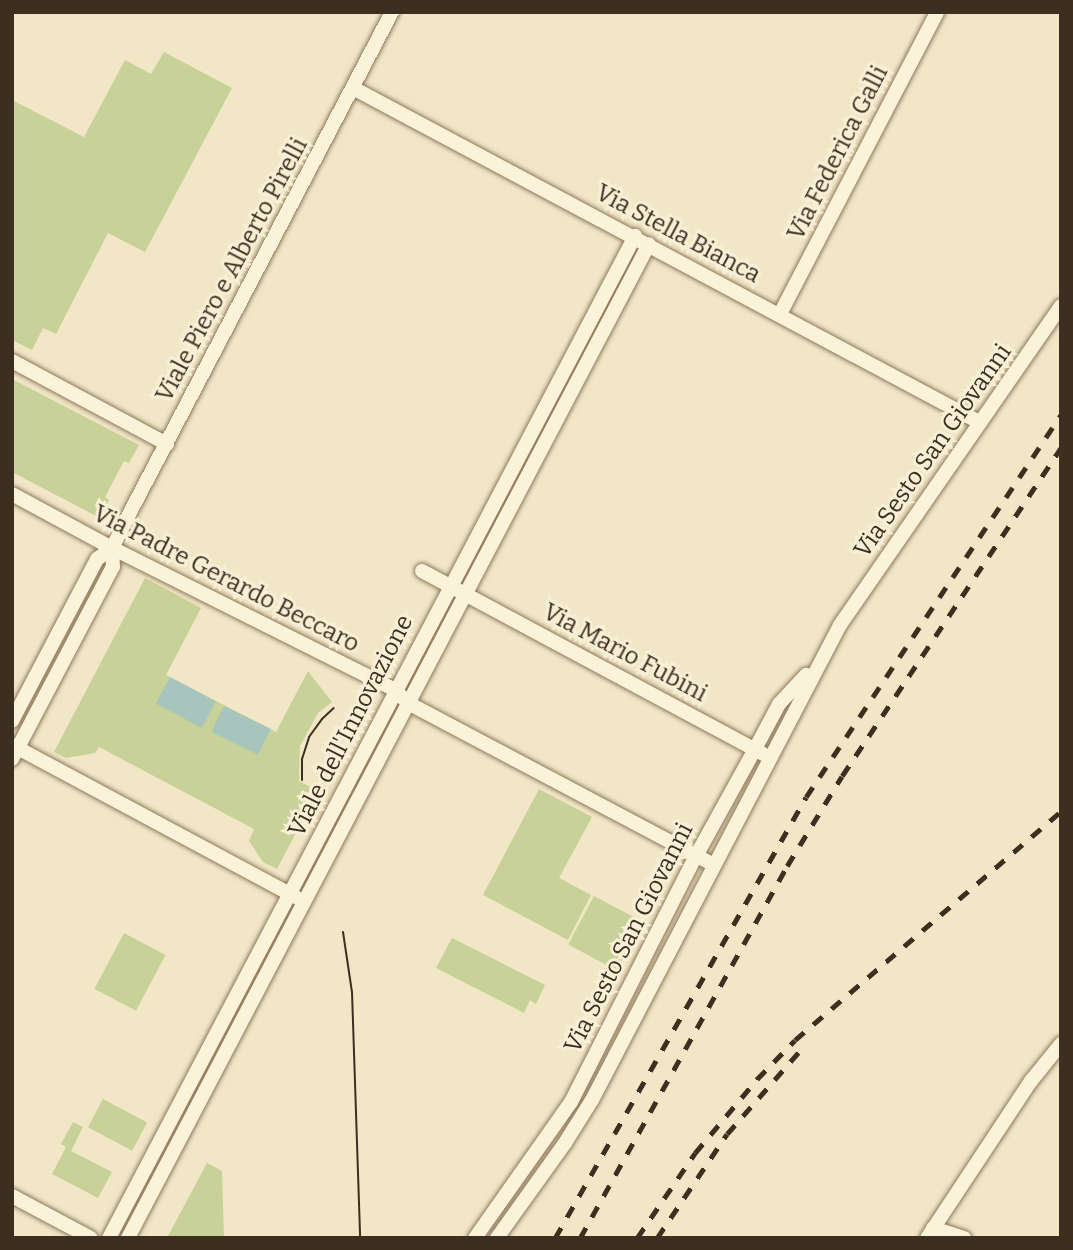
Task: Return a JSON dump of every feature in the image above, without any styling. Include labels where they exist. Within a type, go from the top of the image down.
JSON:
[{"type":"street","name":"Viale Piero e Alberto Pirelli","points":[[12,721],[97,559],[112,548],[392,12]]},
{"type":"street","name":"Via Federica Galli","points":[[780,314],[937,12]]},
{"type":"street","name":"Via Stella Bianca","points":[[353,88],[635,236],[979,422]]},
{"type":"street","name":"Viale dell'Innovazione","points":[[128,1238],[298,899],[395,690],[635,236]]},
{"type":"street","name":"Viale dell'Innovazione","points":[[109,1238],[408,703],[649,244]]},
{"type":"street","name":"Via Sesto San Giovanni","points":[[497,1238],[565,1143],[592,1100],[840,625],[1061,306]]},
{"type":"street","points":[[12,361],[167,444]]},
{"type":"street","name":"Via Padre Gerardo Beccaro","points":[[12,494],[112,548],[395,690],[408,703],[714,865]]},
{"type":"street","name":"Viale Piero e Alberto Pirelli","points":[[14,751],[113,567],[112,548]]},
{"type":"street","name":"Via Mario Fubini","points":[[422,571],[755,749]]},
{"type":"street","name":"Via Sesto San Giovanni","points":[[475,1238],[571,1102],[696,856],[779,705],[821,659]]},
{"type":"street","points":[[755,749],[763,754],[761,772]]},
{"type":"street","points":[[14,751],[298,899]]},
{"type":"street","points":[[964,1238],[930,1233],[1030,1083],[1061,1044]]},
{"type":"street","points":[[12,1196],[91,1238]]},
{"type":"green space","points":[[164,52],[232,88],[145,252],[108,233],[56,334],[43,328],[32,350],[12,340],[12,100],[84,137],[125,60],[151,74]]},
{"type":"green space","points":[[12,379],[139,445],[129,463],[124,461],[105,497],[109,500],[100,518],[12,472]]},
{"type":"green space","points":[[145,578],[201,608],[166,675],[276,732],[308,671],[332,702],[318,713],[300,746],[299,781],[318,791],[277,869],[263,862],[249,841],[254,829],[99,747],[95,753],[66,758],[54,752]]},
{"type":"green space","points":[[539,789],[592,817],[559,878],[591,895],[568,940],[483,895]]},
{"type":"green space","points":[[594,896],[643,922],[617,970],[568,945]]},
{"type":"green space","points":[[124,933],[165,955],[136,1011],[94,989]]},
{"type":"green space","points":[[452,938],[545,985],[536,1004],[530,1000],[524,1013],[436,968]]},
{"type":"green space","points":[[103,1099],[147,1122],[132,1151],[88,1127]]},
{"type":"green space","points":[[73,1122],[83,1127],[71,1151],[112,1172],[98,1198],[52,1174],[66,1147],[61,1144]]},
{"type":"green space","points":[[207,1163],[222,1171],[224,1238],[167,1238]]},
{"type":"water","points":[[170,677],[216,701],[202,728],[156,703]]},
{"type":"water","points":[[224,706],[271,729],[258,755],[211,732]]},
{"type":"tram line","points":[[302,780],[302,759],[309,737],[334,708]]},
{"type":"tram line","points":[[343,932],[352,992],[360,1238]]},
{"type":"railway","points":[[555,1238],[806,797],[1061,414]]},
{"type":"railway","points":[[580,1238],[787,866],[842,776],[1061,448]]},
{"type":"railway","points":[[637,1238],[695,1153],[757,1079],[795,1040],[1061,811]]},
{"type":"railway","points":[[657,1238],[727,1134],[805,1045]]}]
